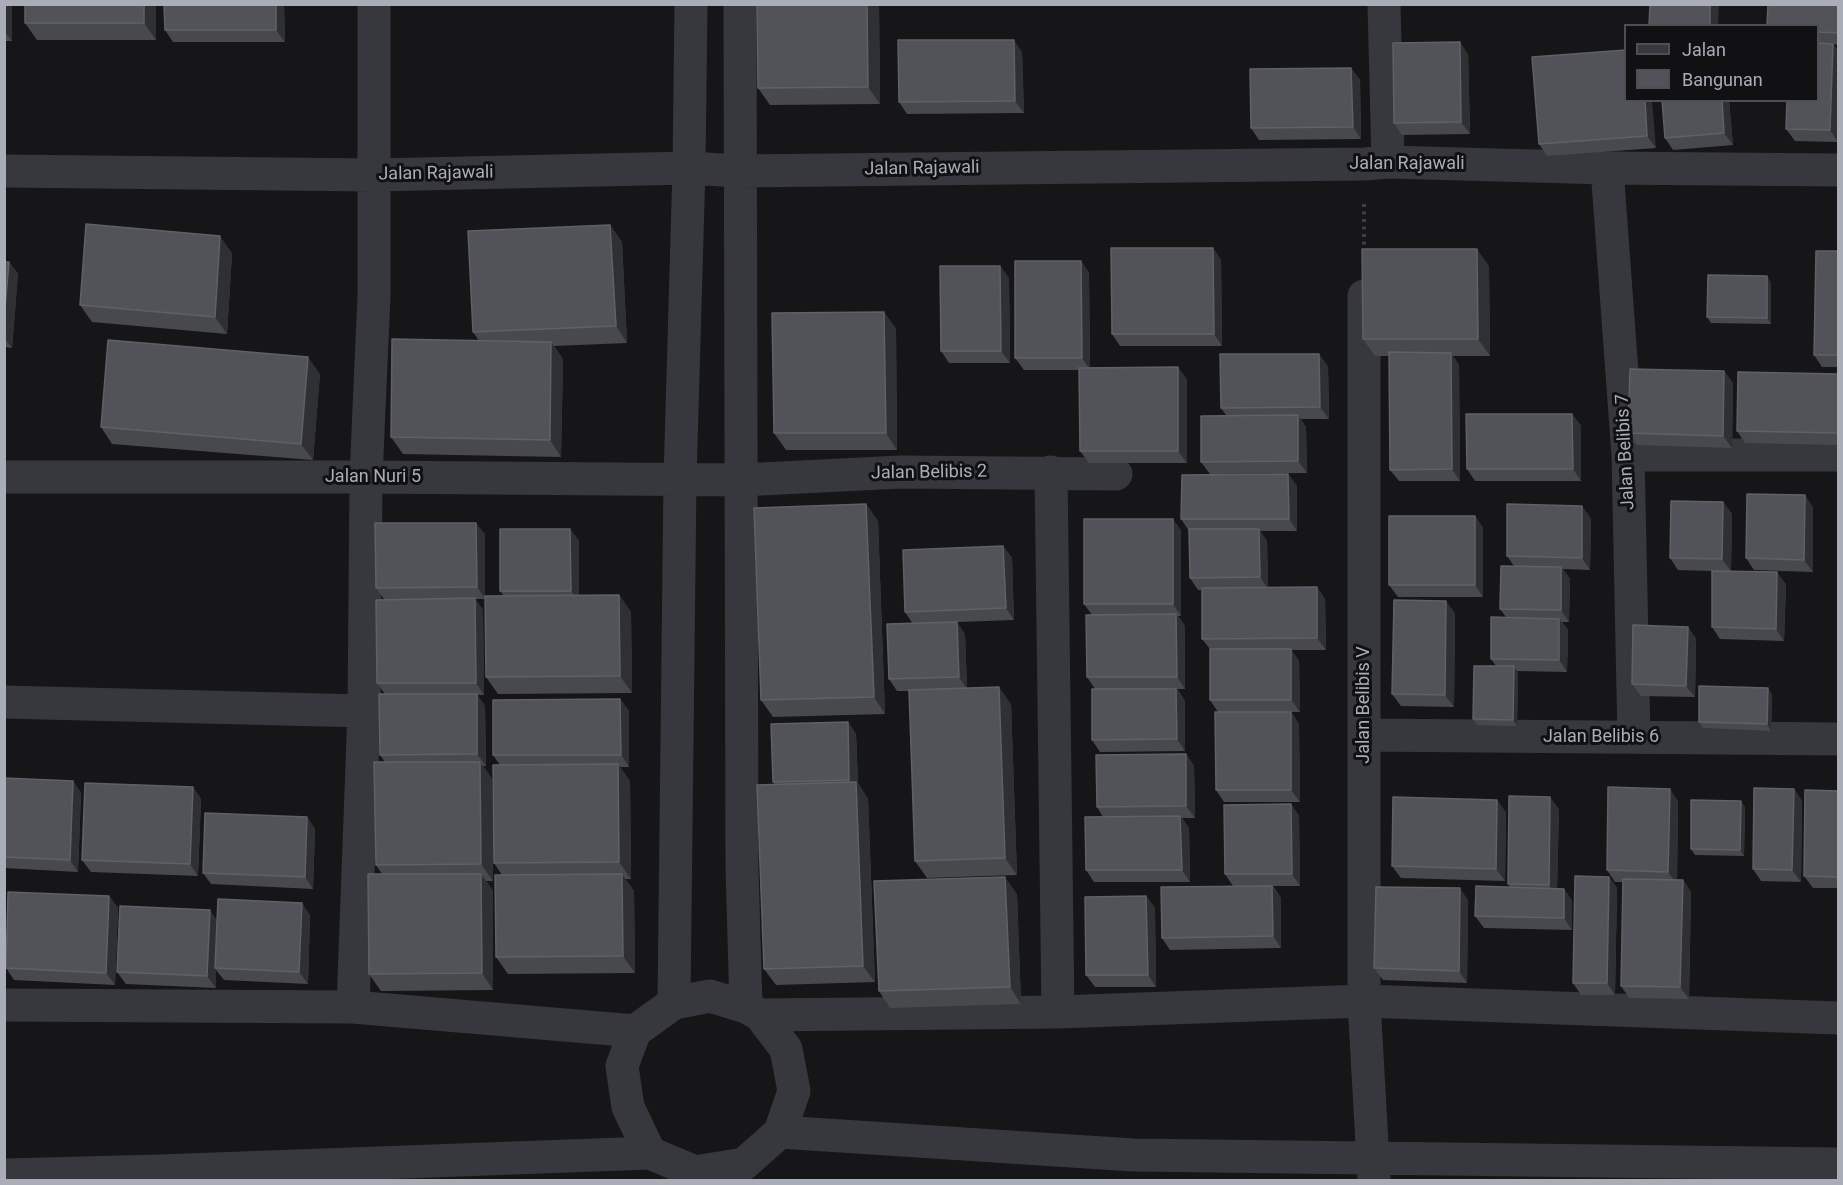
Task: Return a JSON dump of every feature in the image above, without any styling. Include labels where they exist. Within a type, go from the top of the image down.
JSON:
[{"type":"street","points":[[353,1007],[364,711],[366,477],[374,296],[374,4]]},
{"type":"street","points":[[674,1003],[680,479],[691,4]]},
{"type":"street","points":[[4,1175],[160,1176],[650,1153],[695,1172],[744,1164],[780,1132],[794,1090],[786,1049],[753,1011],[742,867],[740,4]]},
{"type":"street","points":[[1384,4],[1388,162]]},
{"type":"street","name":"Jalan Rajawali","points":[[4,171],[374,175],[689,168],[739,171],[1388,162],[1607,168],[1839,170]]},
{"type":"street","name":"Jalan Belibis 7","points":[[1607,168],[1628,456],[1634,737]]},
{"type":"street","name":"Jalan Belibis V","points":[[1364,264],[1364,1001],[1367,1084],[1374,1169]]},
{"type":"street","points":[[1628,456],[1839,455]]},
{"type":"street","name":"Jalan Belibis 2","points":[[741,480],[901,472],[1116,474]]},
{"type":"street","points":[[1051,472],[1058,1012]]},
{"type":"street","name":"Jalan Nuri 5","points":[[4,477],[741,480]]},
{"type":"street","points":[[4,702],[364,711]]},
{"type":"street","name":"Jalan Belibis 6","points":[[1364,735],[1839,739]]},
{"type":"street","points":[[650,1153],[628,1107],[622,1066],[635,1031],[674,1003],[710,996],[753,1011],[1058,1012],[1364,1001],[1839,1018]]},
{"type":"street","points":[[4,1005],[353,1007],[635,1031]]},
{"type":"street","points":[[780,1132],[1133,1168],[1374,1169],[1839,1164]]},
{"type":"building","points":[[25,4],[144,4],[144,23],[25,23]]},
{"type":"building","points":[[164,4],[276,4],[276,30],[165,30]]},
{"type":"building","points":[[757,4],[867,4],[868,87],[758,88]]},
{"type":"building","points":[[1650,4],[1710,4],[1710,24],[1649,24]]},
{"type":"building","points":[[1768,4],[1839,4],[1839,33],[1819,32],[1819,24],[1767,24]]},
{"type":"building","points":[[898,40],[1014,40],[1015,101],[899,102]]},
{"type":"building","points":[[1460,42],[1461,122],[1394,123],[1393,43]]},
{"type":"building","points":[[1819,43],[1833,44],[1830,130],[1786,129],[1787,102],[1819,102]]},
{"type":"building","points":[[1624,50],[1624,102],[1645,102],[1647,136],[1539,144],[1532,57]]},
{"type":"building","points":[[1351,68],[1353,127],[1251,128],[1250,69]]},
{"type":"building","points":[[1662,102],[1722,102],[1724,133],[1665,138]]},
{"type":"building","points":[[86,224],[220,236],[215,317],[80,305]]},
{"type":"building","points":[[610,225],[616,326],[473,332],[468,231]]},
{"type":"building","points":[[1111,248],[1213,248],[1214,334],[1112,334]]},
{"type":"building","points":[[1362,249],[1477,249],[1478,339],[1363,339]]},
{"type":"building","points":[[1816,251],[1839,251],[1839,355],[1814,355]]},
{"type":"building","points":[[1015,261],[1081,261],[1082,358],[1015,358]]},
{"type":"building","points":[[4,262],[9,262],[4,319]]},
{"type":"building","points":[[940,266],[1000,266],[1001,351],[941,351]]},
{"type":"building","points":[[1708,275],[1767,276],[1767,318],[1707,317]]},
{"type":"building","points":[[884,312],[886,433],[774,433],[772,313]]},
{"type":"building","points":[[392,339],[551,342],[550,440],[391,437]]},
{"type":"building","points":[[108,340],[308,357],[301,444],[101,427]]},
{"type":"building","points":[[1389,352],[1451,353],[1452,469],[1390,470]]},
{"type":"building","points":[[1220,354],[1319,354],[1320,407],[1221,408]]},
{"type":"building","points":[[1178,367],[1178,451],[1080,451],[1079,368]]},
{"type":"building","points":[[1630,369],[1724,371],[1723,436],[1628,433]]},
{"type":"building","points":[[1738,372],[1839,374],[1839,433],[1737,431]]},
{"type":"building","points":[[1466,414],[1572,414],[1573,469],[1467,469]]},
{"type":"building","points":[[1298,415],[1298,461],[1201,462],[1201,416]]},
{"type":"building","points":[[1288,474],[1289,519],[1181,519],[1182,475]]},
{"type":"building","points":[[1747,494],[1805,495],[1804,560],[1746,558]]},
{"type":"building","points":[[1671,501],[1723,502],[1722,559],[1670,558]]},
{"type":"building","points":[[866,504],[874,697],[761,700],[754,508]]},
{"type":"building","points":[[1507,504],[1582,506],[1582,558],[1507,556]]},
{"type":"building","points":[[1389,516],[1475,516],[1475,585],[1389,585]]},
{"type":"building","points":[[1084,519],[1173,519],[1173,604],[1084,604]]},
{"type":"building","points":[[375,523],[476,523],[477,587],[376,588]]},
{"type":"building","points":[[500,529],[570,529],[571,591],[500,591]]},
{"type":"building","points":[[1189,529],[1259,529],[1260,577],[1190,578]]},
{"type":"building","points":[[1003,546],[1006,608],[905,612],[903,550]]},
{"type":"building","points":[[1501,566],[1561,567],[1561,610],[1500,609]]},
{"type":"building","points":[[1712,571],[1777,572],[1776,629],[1712,627]]},
{"type":"building","points":[[1317,587],[1317,638],[1202,639],[1202,588]]},
{"type":"building","points":[[619,595],[620,676],[486,677],[485,596]]},
{"type":"building","points":[[475,598],[476,683],[377,683],[376,600]]},
{"type":"building","points":[[1394,600],[1446,601],[1445,695],[1392,694]]},
{"type":"building","points":[[1176,614],[1177,677],[1087,677],[1086,615]]},
{"type":"building","points":[[1491,617],[1559,619],[1559,660],[1491,659]]},
{"type":"building","points":[[957,622],[959,677],[889,679],[887,624]]},
{"type":"building","points":[[1633,625],[1688,627],[1686,686],[1632,684]]},
{"type":"building","points":[[1210,649],[1291,649],[1291,700],[1210,700]]},
{"type":"building","points":[[1474,666],[1514,666],[1513,720],[1473,719]]},
{"type":"building","points":[[1699,686],[1768,688],[1767,724],[1699,722]]},
{"type":"building","points":[[999,687],[1005,858],[915,861],[909,690]]},
{"type":"building","points":[[1092,689],[1176,689],[1177,739],[1092,740]]},
{"type":"building","points":[[379,694],[477,694],[477,754],[380,755]]},
{"type":"building","points":[[620,699],[621,755],[493,755],[493,700]]},
{"type":"building","points":[[1215,712],[1291,712],[1291,790],[1216,790]]},
{"type":"building","points":[[848,722],[849,780],[773,782],[771,724]]},
{"type":"building","points":[[1186,754],[1186,806],[1097,807],[1096,755]]},
{"type":"building","points":[[374,762],[480,762],[481,864],[376,865]]},
{"type":"building","points":[[618,764],[619,862],[494,863],[493,765]]},
{"type":"building","points":[[4,778],[73,781],[70,860],[4,857]]},
{"type":"building","points":[[856,782],[863,966],[764,969],[757,785]]},
{"type":"building","points":[[85,783],[193,787],[190,864],[82,860]]},
{"type":"building","points":[[1608,787],[1670,789],[1668,872],[1607,870]]},
{"type":"building","points":[[1754,788],[1794,789],[1792,870],[1753,869]]},
{"type":"building","points":[[1805,790],[1839,791],[1839,877],[1804,876]]},
{"type":"building","points":[[1509,796],[1550,797],[1549,885],[1508,884]]},
{"type":"building","points":[[1393,797],[1497,800],[1496,869],[1392,866]]},
{"type":"building","points":[[1691,800],[1741,801],[1740,850],[1691,849]]},
{"type":"building","points":[[1291,804],[1292,874],[1225,874],[1224,805]]},
{"type":"building","points":[[205,813],[307,817],[305,877],[203,873]]},
{"type":"building","points":[[1180,816],[1182,870],[1086,870],[1085,817]]},
{"type":"building","points":[[368,874],[481,874],[482,973],[369,974]]},
{"type":"building","points":[[622,874],[623,956],[496,957],[495,875]]},
{"type":"building","points":[[1575,876],[1609,877],[1607,983],[1573,983]]},
{"type":"building","points":[[1005,877],[1010,987],[879,991],[874,881]]},
{"type":"building","points":[[1623,879],[1683,880],[1680,987],[1621,986]]},
{"type":"building","points":[[1272,886],[1273,936],[1162,938],[1161,887]]},
{"type":"building","points":[[1476,886],[1564,889],[1564,918],[1475,916]]},
{"type":"building","points":[[1376,887],[1460,888],[1459,971],[1374,968]]},
{"type":"building","points":[[8,892],[109,896],[106,973],[6,968]]},
{"type":"building","points":[[1146,896],[1148,975],[1086,975],[1085,897]]},
{"type":"building","points":[[218,899],[302,903],[299,972],[215,968]]},
{"type":"building","points":[[120,906],[210,910],[207,976],[117,972]]}]
